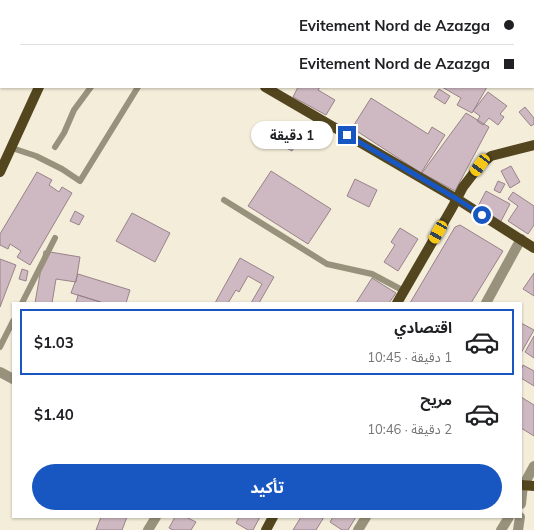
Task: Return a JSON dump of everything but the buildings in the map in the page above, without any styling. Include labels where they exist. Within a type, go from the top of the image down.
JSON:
[{"type":"main road","points":[[0,172],[39,88]]},
{"type":"main road","points":[[267,88],[457,199],[534,248]]},
{"type":"main road","points":[[398,302],[463,187],[480,165],[491,156],[534,145]]},
{"type":"main road","points":[[522,487],[534,486]]},
{"type":"main road","points":[[266,530],[273,518]]},
{"type":"street","points":[[487,302],[521,239]]},
{"type":"street","points":[[0,372],[12,378]]},
{"type":"street","points":[[522,487],[534,466]]},
{"type":"street","points":[[148,530],[155,518]]},
{"type":"street","points":[[358,530],[365,518]]},
{"type":"street","points":[[501,530],[507,518]]},
{"type":"street","points":[[518,530],[520,518]]},
{"type":"lane","points":[[55,147],[64,134],[74,110],[90,88]]},
{"type":"lane","points":[[12,148],[36,156],[62,169],[80,181],[137,88]]},
{"type":"lane","points":[[224,200],[327,264],[372,274],[404,291]]},
{"type":"lane","points":[[23,302],[55,238]]},
{"type":"lane","points":[[0,347],[12,323]]},
{"type":"route","points":[[347,135],[482,215]]}]
